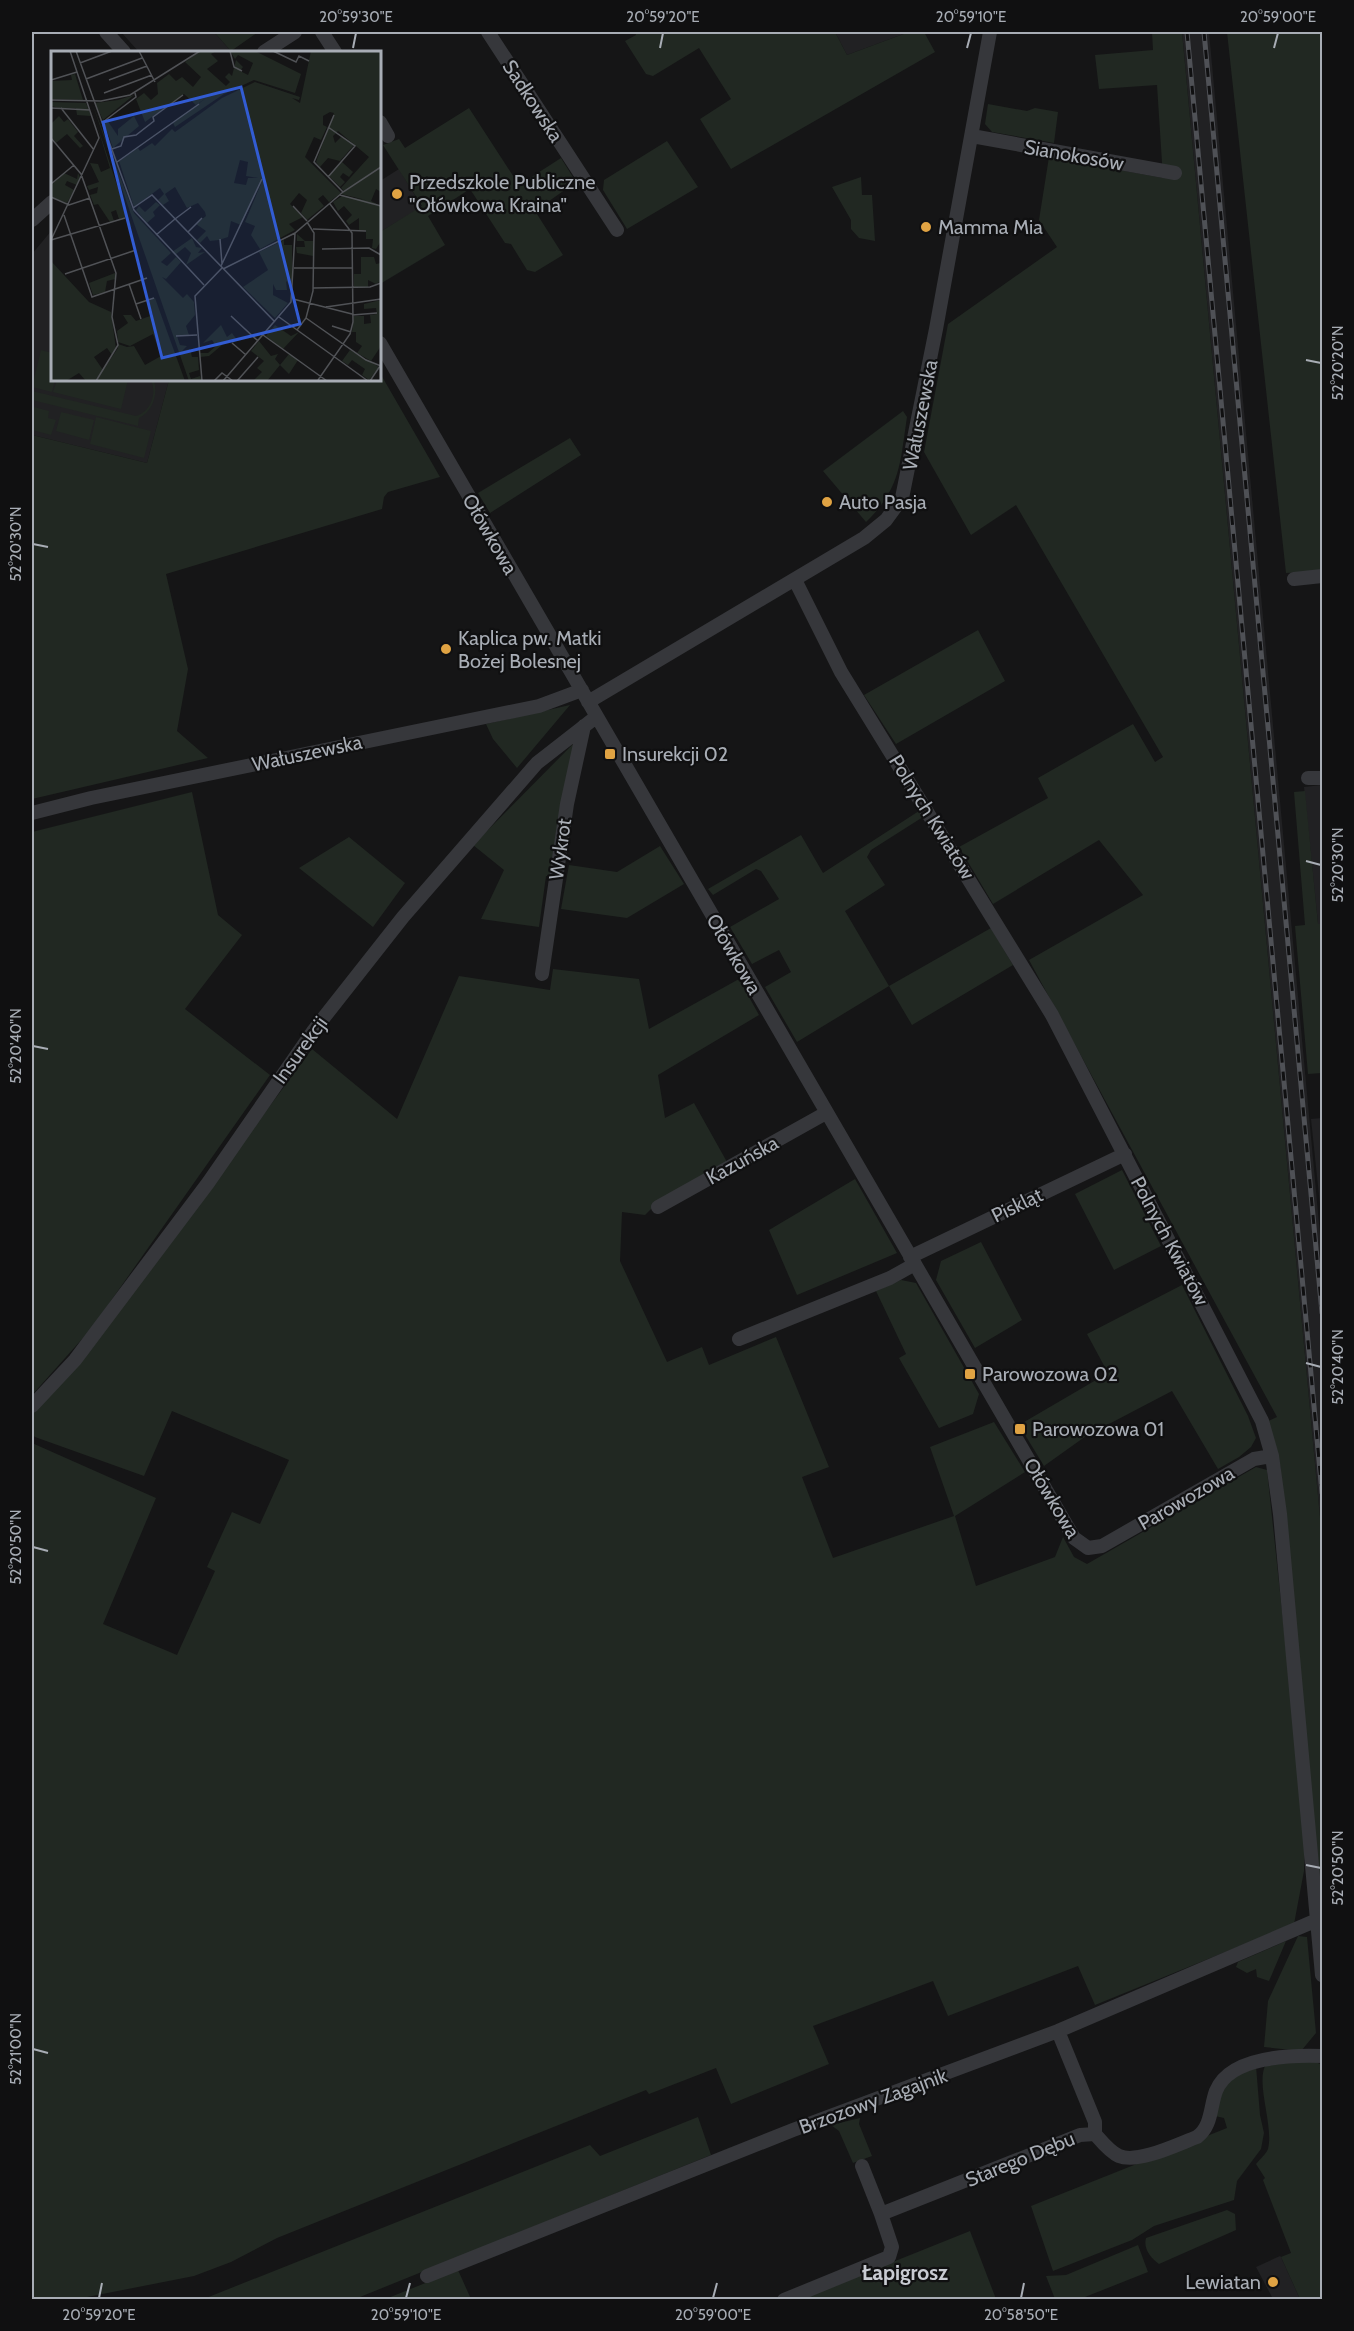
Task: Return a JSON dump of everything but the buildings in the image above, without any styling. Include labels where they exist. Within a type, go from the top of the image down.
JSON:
[{"type":"street","points":[[106,32],[123,51]]},
{"type":"street","points":[[266,51],[295,32]]},
{"type":"street","points":[[322,32],[334,51]]},
{"type":"street","name":"Sadkowska","points":[[488,32],[617,230]]},
{"type":"street","name":"Wałuszewska","points":[[32,813],[102,796],[585,696],[795,580],[864,538],[886,520],[902,498],[908,478],[990,32]]},
{"type":"street","points":[[381,124],[388,136]]},
{"type":"street","name":"Sianokosów","points":[[972,136],[1175,173]]},
{"type":"street","points":[[32,220],[51,203]]},
{"type":"street","name":"Ołówkowa","points":[[381,345],[1074,1538],[1088,1548],[1102,1546]]},
{"type":"street","points":[[1294,579],[1323,576]]},
{"type":"street","name":"Polnych Kwiatów","points":[[795,580],[841,672],[1052,1015],[1256,1405],[1272,1456],[1281,1526],[1323,1975]]},
{"type":"street","name":"Insurekcji","points":[[32,1406],[75,1360],[208,1183],[314,1030],[362,967],[497,805],[537,763],[596,717]]},
{"type":"street","name":"Wykrot","points":[[542,974],[567,804],[584,726]]},
{"type":"street","points":[[1308,778],[1323,778]]},
{"type":"street","name":"Kazuńska","points":[[658,1207],[826,1113]]},
{"type":"street","name":"Piskląt","points":[[739,1340],[890,1278],[912,1260],[1125,1154]]},
{"type":"street","name":"Parowozowa","points":[[1102,1546],[1254,1459],[1272,1456]]},
{"type":"street","name":"Brzozowy Zagajnik","points":[[427,2276],[793,2130],[1058,2031],[1317,1920]]},
{"type":"street","points":[[1058,2031],[1095,2122],[1095,2134]]},
{"type":"street","name":"Starego Dębu","points":[[881,2214],[1080,2134],[1095,2134],[1118,2156],[1140,2158],[1197,2138],[1205,2132],[1216,2091],[1221,2082],[1243,2067],[1261,2059],[1323,2056]]},
{"type":"street","points":[[784,2300],[889,2257],[892,2247],[862,2166]]},
{"type":"shaded area","points":[[121,32],[214,32],[231,51],[138,51]]},
{"type":"shaded area","points":[[214,32],[258,32],[231,51]]},
{"type":"shaded area","points":[[635,32],[835,32],[847,55],[909,32],[924,32],[935,52],[731,169],[700,119],[731,99],[699,48],[653,76],[646,74],[625,41],[636,35]]},
{"type":"shaded area","points":[[835,32],[909,32],[847,55]]},
{"type":"shaded area","points":[[1152,32],[1182,32],[1322,1539],[1322,1920],[1280,1465],[1266,1422],[1277,1417],[1029,960],[1143,895],[1099,840],[993,904],[959,847],[1048,798],[1038,778],[1133,724],[1155,762],[1163,757],[1016,505],[971,535],[924,452],[948,324],[1057,247],[1039,220],[1049,157],[1163,178],[1157,85],[1099,89],[1095,55],[1153,50]]},
{"type":"shaded area","points":[[1182,32],[1209,32],[1322,1256],[1322,1539]]},
{"type":"shaded area","points":[[1227,32],[1322,32],[1322,571],[1286,573]]},
{"type":"shaded area","points":[[988,104],[1027,111],[1035,108],[1058,112],[1054,143],[992,132],[985,124]]},
{"type":"shaded area","points":[[469,108],[519,185],[561,158],[576,182],[535,211],[563,255],[535,272],[527,270],[511,244],[505,243],[470,189],[428,216],[445,245],[381,283],[381,231],[422,206],[383,145],[399,139],[405,148]]},
{"type":"shaded area","points":[[667,141],[698,187],[627,229],[603,190],[604,180]]},
{"type":"shaded area","name":"Przedszkole Publiczne \"Ołówkowa Kraina\"","points":[[399,169],[422,207],[381,231],[381,180]]},
{"type":"shaded area","points":[[861,177],[862,195],[872,195],[875,241],[859,238],[851,229],[851,220],[832,187]]},
{"type":"shaded area","points":[[51,231],[51,381],[169,381],[147,463],[32,435],[32,254]]},
{"type":"shaded area","points":[[41,350],[51,353],[51,381],[55,381],[52,392],[32,387]]},
{"type":"shaded area","points":[[381,375],[440,477],[388,492],[384,497],[382,509],[166,574],[188,669],[177,731],[208,758],[32,799],[32,435],[147,463],[169,381],[381,381]]},
{"type":"shaded area","points":[[57,381],[128,381],[121,409],[53,392]]},
{"type":"shaded area","points":[[151,381],[154,381],[155,397],[148,411],[139,418],[138,426],[32,400],[32,391],[136,416],[149,407],[153,396]]},
{"type":"shaded area","points":[[34,407],[49,411],[48,418],[56,420],[51,435],[32,430]]},
{"type":"shaded area","points":[[903,411],[907,417],[903,448],[893,486],[878,510],[866,522],[823,471]]},
{"type":"shaded area","points":[[61,412],[94,420],[89,440],[56,431]]},
{"type":"shaded area","points":[[96,417],[151,431],[144,458],[90,444]]},
{"type":"shaded area","points":[[570,438],[581,455],[490,513],[478,493]]},
{"type":"shaded area","points":[[978,630],[1005,681],[896,744],[864,695]]},
{"type":"shaded area","points":[[570,705],[517,768],[493,739],[486,724]]},
{"type":"shaded area","points":[[574,743],[555,877],[546,876],[539,927],[481,919],[504,870],[473,845]]},
{"type":"shaded area","points":[[1322,785],[1322,924],[1318,924],[1304,787]]},
{"type":"shaded area","points":[[1305,791],[1318,924],[1322,924],[1322,1073],[1308,1074],[1295,926],[1305,925],[1294,792]]},
{"type":"shaded area","points":[[192,792],[218,915],[242,935],[185,1009],[270,1075],[91,1329],[32,1395],[32,832]]},
{"type":"shaded area","points":[[919,811],[923,817],[871,850],[867,857],[885,885],[845,911],[889,986],[797,1042],[765,987],[791,972],[779,950],[752,964],[730,927],[779,899],[761,871],[756,869],[713,895],[708,889],[801,835],[823,873]]},
{"type":"shaded area","points":[[349,837],[405,883],[373,927],[299,868]]},
{"type":"shaded area","points":[[660,846],[684,884],[627,918],[561,909],[569,865],[617,872]]},
{"type":"shaded area","points":[[991,928],[1013,965],[912,1025],[889,986]]},
{"type":"shaded area","points":[[553,969],[639,979],[649,1029],[739,979],[759,1015],[658,1075],[665,1118],[694,1103],[727,1162],[659,1201],[645,1215],[622,1212],[620,1261],[667,1362],[702,1347],[709,1365],[776,1337],[829,1467],[802,1477],[833,1558],[954,1516],[930,1447],[994,1422],[1025,1472],[955,1516],[976,1586],[1055,1557],[1063,1537],[1074,1557],[1087,1564],[1256,1467],[1267,1470],[1305,1827],[1304,1871],[1294,1924],[1095,2005],[1078,1966],[948,2016],[933,1981],[813,2026],[829,2064],[731,2104],[716,2068],[649,2094],[646,2090],[277,2238],[231,2262],[194,2276],[77,2299],[32,2299],[32,1443],[156,1498],[103,1624],[177,1655],[215,1571],[207,1567],[232,1512],[260,1524],[289,1460],[172,1411],[144,1476],[35,1437],[32,1434],[32,1412],[255,1126],[312,1049],[397,1119],[459,976],[550,990]]},
{"type":"shaded area","points":[[1322,1118],[1322,1224],[1311,1119]]},
{"type":"shaded area","points":[[1122,1170],[1161,1246],[1114,1270],[1075,1194]]},
{"type":"shaded area","points":[[855,1179],[897,1253],[797,1295],[769,1230]]},
{"type":"shaded area","points":[[981,1242],[1022,1320],[975,1348],[936,1280],[941,1261]]},
{"type":"shaded area","points":[[901,1280],[916,1283],[979,1394],[973,1414],[939,1428],[899,1358],[906,1354],[876,1291]]},
{"type":"shaded area","points":[[1182,1285],[1248,1416],[1256,1438],[1251,1447],[1218,1469],[1172,1391],[1086,1436],[1044,1466],[1019,1425],[1108,1373],[1087,1334]]},
{"type":"shaded area","points":[[1298,1936],[1307,1937],[1316,2033],[1301,2051],[1264,2047],[1268,2001]]},
{"type":"shaded area","points":[[1286,1941],[1269,1981],[1257,1977],[1256,1969],[1247,1973],[1236,1967],[1238,1962]]},
{"type":"shaded area","points":[[1314,2061],[1320,2064],[1322,2092],[1322,2299],[1300,2299],[1281,2257],[1291,2253],[1263,2180],[1265,2178],[1256,2164],[1267,2151],[1269,2139],[1263,2093],[1263,2072],[1266,2064]]},
{"type":"shaded area","points":[[1256,2066],[1260,2115],[1264,2133],[1261,2149],[1237,2181],[1234,2200],[1154,2226],[1132,2240],[1053,2271],[1031,2206],[1227,2128],[1224,2118],[1215,2116],[1223,2090],[1232,2080]]},
{"type":"shaded area","points":[[698,2117],[711,2155],[355,2299],[201,2300],[590,2145],[600,2156]]},
{"type":"shaded area","points":[[860,2118],[859,2124],[872,2156],[853,2163],[839,2131],[831,2125]]},
{"type":"shaded area","points":[[1227,2210],[1235,2214],[1236,2230],[1159,2264],[1148,2253],[1146,2238]]},
{"type":"shaded area","points":[[970,2231],[996,2299],[798,2300]]},
{"type":"shaded area","points":[[1138,2245],[1148,2272],[1080,2299],[1055,2299],[1046,2276],[1066,2275]]},
{"type":"shaded area","points":[[1280,2256],[1300,2299],[1273,2299],[1256,2267]]},
{"type":"shaded area","points":[[458,2270],[471,2299],[383,2300]]},
{"type":"railway","points":[[1187,32],[1322,1493]]},
{"type":"railway","points":[[1204,32],[1322,1313]]},
{"type":"place","name":"Przedszkole Publiczne \"Ołówkowa Kraina\"","points":[[397,194]]},
{"type":"place","name":"Mamma Mia","points":[[926,227]]},
{"type":"place","name":"Auto Pasja","points":[[827,502]]},
{"type":"place","name":"Kaplica pw. Matki Bożej Bolesnej","points":[[446,649]]},
{"type":"place","name":"Insurekcji 02","points":[[610,754]]},
{"type":"place","name":"Parowozowa 02","points":[[970,1374]]},
{"type":"place","name":"Parowozowa 01","points":[[1020,1429]]},
{"type":"place","name":"Lewiatan","points":[[1273,2282]]},
{"type":"district","name":"Łapigrosz","points":[[905,2272]]}]
